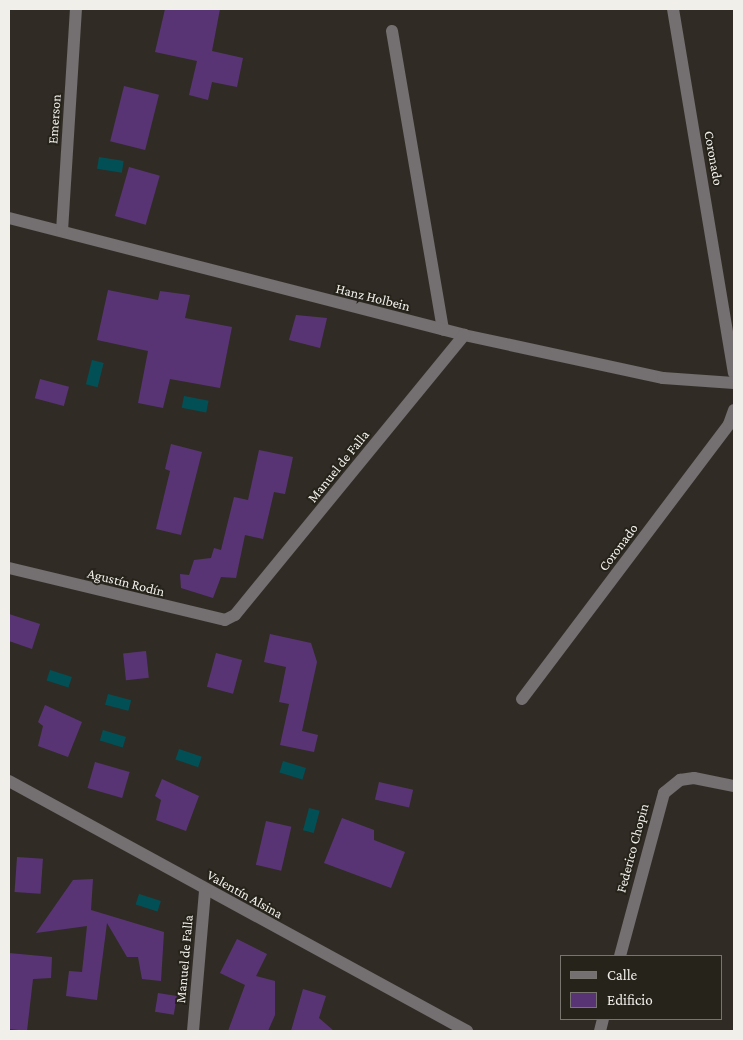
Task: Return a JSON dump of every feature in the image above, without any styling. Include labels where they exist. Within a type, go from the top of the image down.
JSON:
[{"type":"street","name":"Emerson","points":[[62,231],[76,9]]},
{"type":"street","name":"Coronado","points":[[673,9],[734,373]]},
{"type":"street","points":[[392,31],[443,330]]},
{"type":"street","name":"Hanz Holbein","points":[[9,218],[464,335],[663,378],[734,383]]},
{"type":"street","name":"Manuel de Falla","points":[[235,615],[464,335]]},
{"type":"street","name":"Coronado","points":[[522,699],[729,424],[734,410]]},
{"type":"street","name":"Agustín Rodín","points":[[9,568],[214,620],[235,615]]},
{"type":"street","name":"Federico Chopin","points":[[620,955],[664,792],[680,780],[694,778],[734,786]]},
{"type":"street","name":"Valentín Alsina","points":[[9,781],[467,1031]]},
{"type":"street","name":"Manuel de Falla","points":[[193,1031],[206,890]]},
{"type":"water","points":[[99,157],[124,161],[122,173],[97,169]]},
{"type":"water","points":[[92,360],[104,363],[98,387],[86,384]]},
{"type":"water","points":[[184,396],[209,401],[206,413],[182,408]]},
{"type":"water","points":[[50,670],[72,677],[68,688],[47,680]]},
{"type":"water","points":[[108,694],[131,700],[128,711],[105,705]]},
{"type":"water","points":[[103,730],[126,737],[123,748],[100,741]]},
{"type":"water","points":[[179,749],[202,757],[198,767],[175,759]]},
{"type":"water","points":[[283,761],[306,768],[302,779],[279,772]]},
{"type":"water","points":[[309,808],[320,811],[314,833],[303,830]]},
{"type":"water","points":[[139,894],[161,901],[157,912],[136,904]]},
{"type":"building","points":[[165,9],[220,9],[212,51],[243,58],[237,87],[212,82],[208,100],[189,95],[197,61],[155,52]]},
{"type":"building","points":[[124,86],[159,95],[145,150],[110,141]]},
{"type":"building","points":[[129,167],[160,176],[146,225],[115,216]]},
{"type":"building","points":[[108,290],[158,300],[160,291],[190,295],[185,318],[232,327],[220,388],[170,379],[163,408],[138,403],[148,351],[97,340]]},
{"type":"building","points":[[296,315],[327,318],[320,348],[289,340]]},
{"type":"building","points":[[40,379],[69,387],[64,406],[35,398]]},
{"type":"building","points":[[171,444],[202,452],[181,535],[156,529],[170,471],[165,469]]},
{"type":"building","points":[[259,450],[293,457],[285,494],[274,492],[263,539],[245,535],[236,578],[221,577],[213,598],[181,588],[180,574],[189,575],[194,560],[211,558],[214,548],[221,550],[234,497],[248,500]]},
{"type":"building","points":[[9,614],[40,624],[32,649],[9,641]]},
{"type":"building","points":[[270,634],[311,643],[317,662],[302,731],[318,735],[314,752],[280,745],[289,704],[279,702],[286,667],[264,662]]},
{"type":"building","points":[[146,651],[149,678],[126,680],[123,653]]},
{"type":"building","points":[[216,653],[242,660],[233,694],[207,687]]},
{"type":"building","points":[[45,705],[82,722],[68,757],[38,746],[43,726],[38,722]]},
{"type":"building","points":[[95,762],[130,772],[122,798],[88,788]]},
{"type":"building","points":[[162,779],[199,796],[186,831],[156,820],[161,800],[155,796]]},
{"type":"building","points":[[379,782],[413,790],[409,807],[375,800]]},
{"type":"building","points":[[342,818],[374,830],[374,840],[405,852],[391,888],[324,863]]},
{"type":"building","points":[[266,821],[291,827],[281,871],[256,865]]},
{"type":"building","points":[[17,857],[43,859],[40,894],[15,892]]},
{"type":"building","points":[[93,879],[91,910],[164,932],[161,981],[142,979],[138,957],[127,957],[107,923],[97,1000],[66,996],[69,971],[82,972],[87,926],[36,933],[73,880]]},
{"type":"building","points":[[237,939],[267,954],[256,976],[275,981],[275,1015],[268,1031],[228,1031],[245,985],[220,973]]},
{"type":"building","points":[[9,953],[52,957],[51,978],[33,979],[27,1031],[9,1029]]},
{"type":"building","points":[[303,989],[326,996],[319,1018],[334,1031],[291,1031]]},
{"type":"building","points":[[158,993],[177,996],[174,1015],[155,1012]]}]
